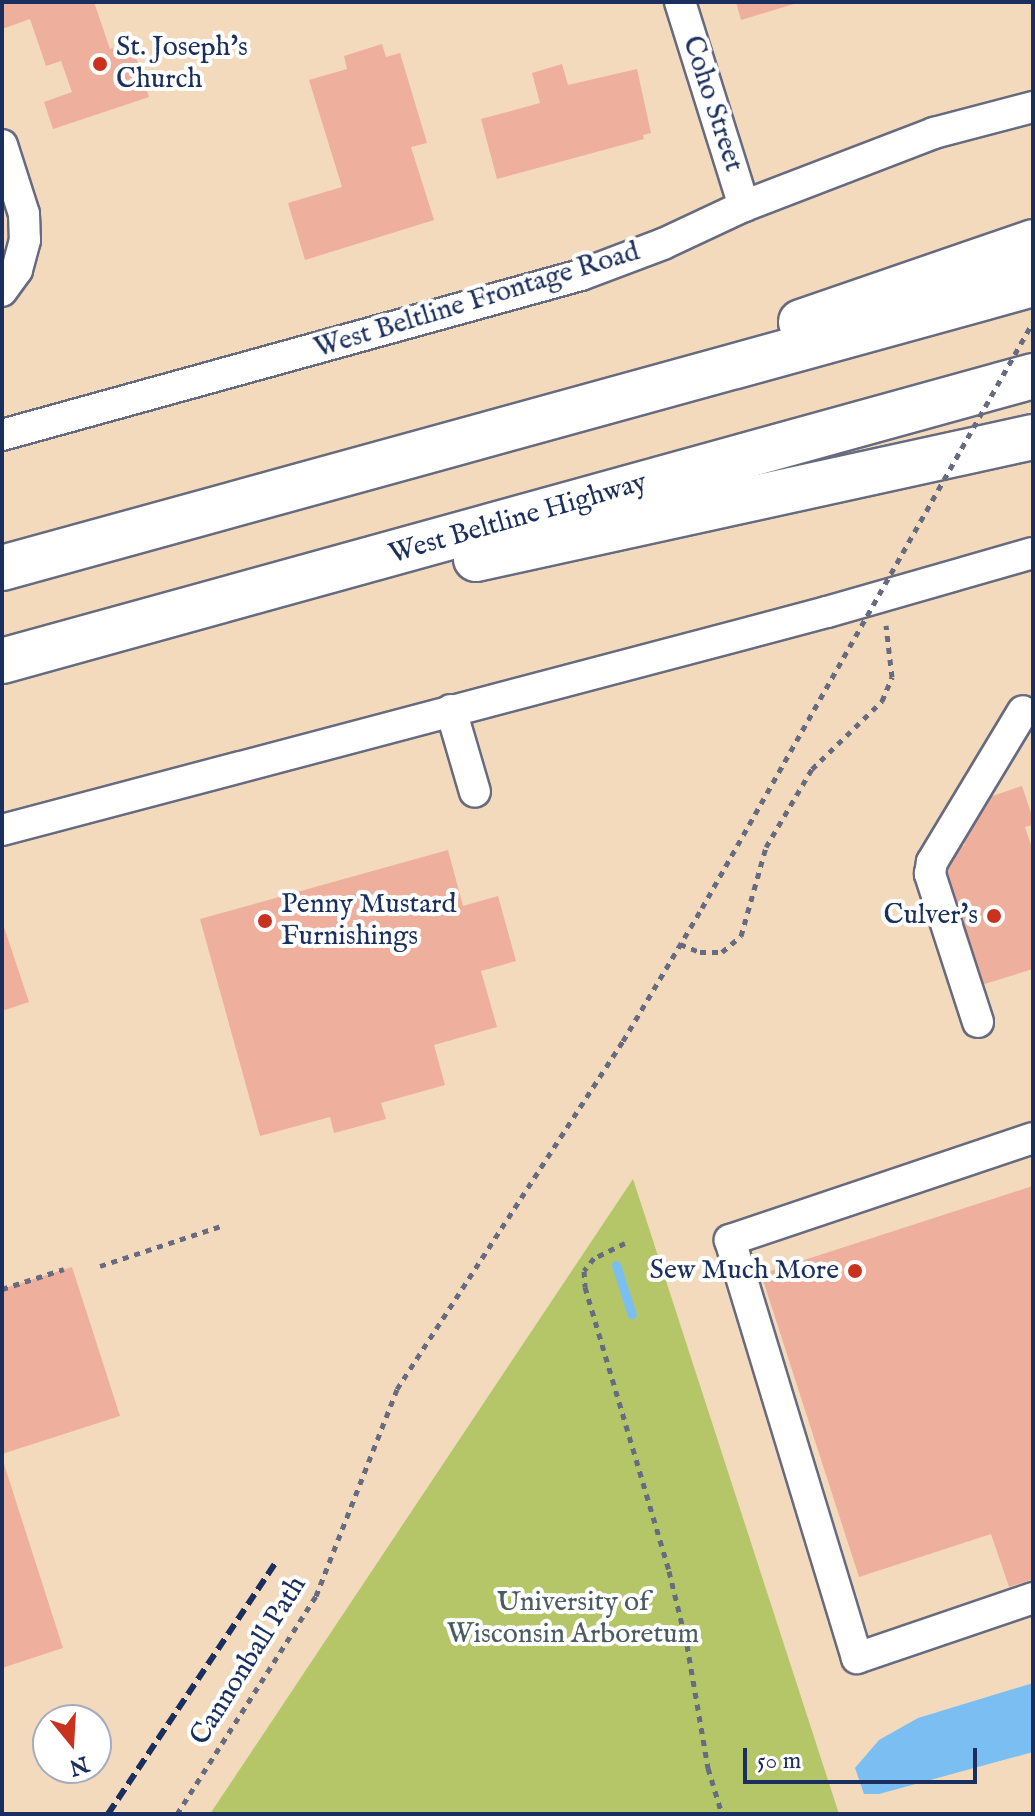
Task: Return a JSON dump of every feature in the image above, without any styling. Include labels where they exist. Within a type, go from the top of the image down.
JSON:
[{"type":"highway","points":[[428,450],[1033,242]]},
{"type":"highway","points":[[2,568],[1033,284]]},
{"type":"highway","name":"West Beltline Highway","points":[[2,661],[1033,376]]},
{"type":"highway","points":[[62,645],[1033,437]]},
{"type":"street","name":"Coho Street","points":[[680,2],[744,206]]},
{"type":"street","name":"West Beltline Frontage Road","points":[[2,435],[581,275],[663,244],[744,206],[934,133],[1033,107]]},
{"type":"street","points":[[2,145],[24,214],[25,240],[17,270],[2,291]]},
{"type":"street","points":[[2,830],[86,811],[1033,553]]},
{"type":"street","points":[[451,710],[475,792]]},
{"type":"street","points":[[978,1022],[930,874],[932,862],[1023,711]]},
{"type":"street","points":[[1033,1138],[730,1240],[857,1658],[1033,1598]]},
{"type":"path","name":"Cannonball Path","points":[[177,1814],[316,1596],[397,1389],[623,1041],[702,908],[1033,322]]},
{"type":"path","points":[[680,944],[700,952],[722,952],[741,936],[766,847],[804,782],[812,769],[882,701],[892,677],[885,632],[889,594]]},
{"type":"path","points":[[100,1266],[224,1225]]},
{"type":"path","points":[[625,1243],[594,1258],[584,1271],[585,1287],[669,1571],[687,1645],[708,1768],[722,1814]]},
{"type":"path","points":[[2,1289],[64,1269]]},
{"type":"green space","name":"University of Wisconsin Arboretum","points":[[633,1179],[839,1814],[210,1814],[511,1362]]},
{"type":"water","points":[[1033,1683],[1033,1752],[879,1794],[864,1794],[855,1768],[879,1740],[918,1718]]},
{"type":"building","name":"St. Joseph's Church","points":[[2,2],[94,2],[110,49],[131,42],[149,97],[53,129],[44,102],[72,92],[61,61],[46,66],[30,19],[2,29]]},
{"type":"building","points":[[736,2],[797,2],[797,3],[741,20]]},
{"type":"building","points":[[382,44],[386,57],[400,53],[427,143],[411,147],[434,220],[305,260],[288,203],[342,187],[309,80],[347,69],[344,56]]},
{"type":"building","points":[[562,64],[568,85],[637,69],[651,133],[643,135],[644,139],[497,179],[481,119],[540,103],[532,73]]},
{"type":"building","name":"Culver's","points":[[1022,786],[1033,819],[1033,825],[1025,827],[1033,851],[1033,969],[978,986],[938,864],[947,850],[965,845],[958,826],[976,820],[975,802]]},
{"type":"building","points":[[448,850],[463,906],[498,896],[516,961],[481,971],[497,1027],[434,1045],[445,1085],[381,1103],[386,1119],[334,1133],[330,1117],[260,1136],[200,919]]},
{"type":"building","points":[[2,921],[29,1002],[2,1011]]},
{"type":"building","points":[[1033,1186],[1033,1579],[1009,1587],[991,1534],[859,1577],[761,1274]]},
{"type":"building","points":[[72,1267],[120,1416],[2,1454],[2,1289]]},
{"type":"building","points":[[2,1462],[63,1648],[2,1668]]},
{"type":"waterway","points":[[616,1265],[632,1315]]},
{"type":"railway","points":[[108,1814],[276,1562]]},
{"type":"place","name":"St. Joseph's Church","points":[[100,64]]},
{"type":"place","name":"Culver's","points":[[994,916]]},
{"type":"place","name":"Penny Mustard Furnishings","points":[[265,921]]},
{"type":"place","name":"Sew Much More","points":[[855,1271]]}]
